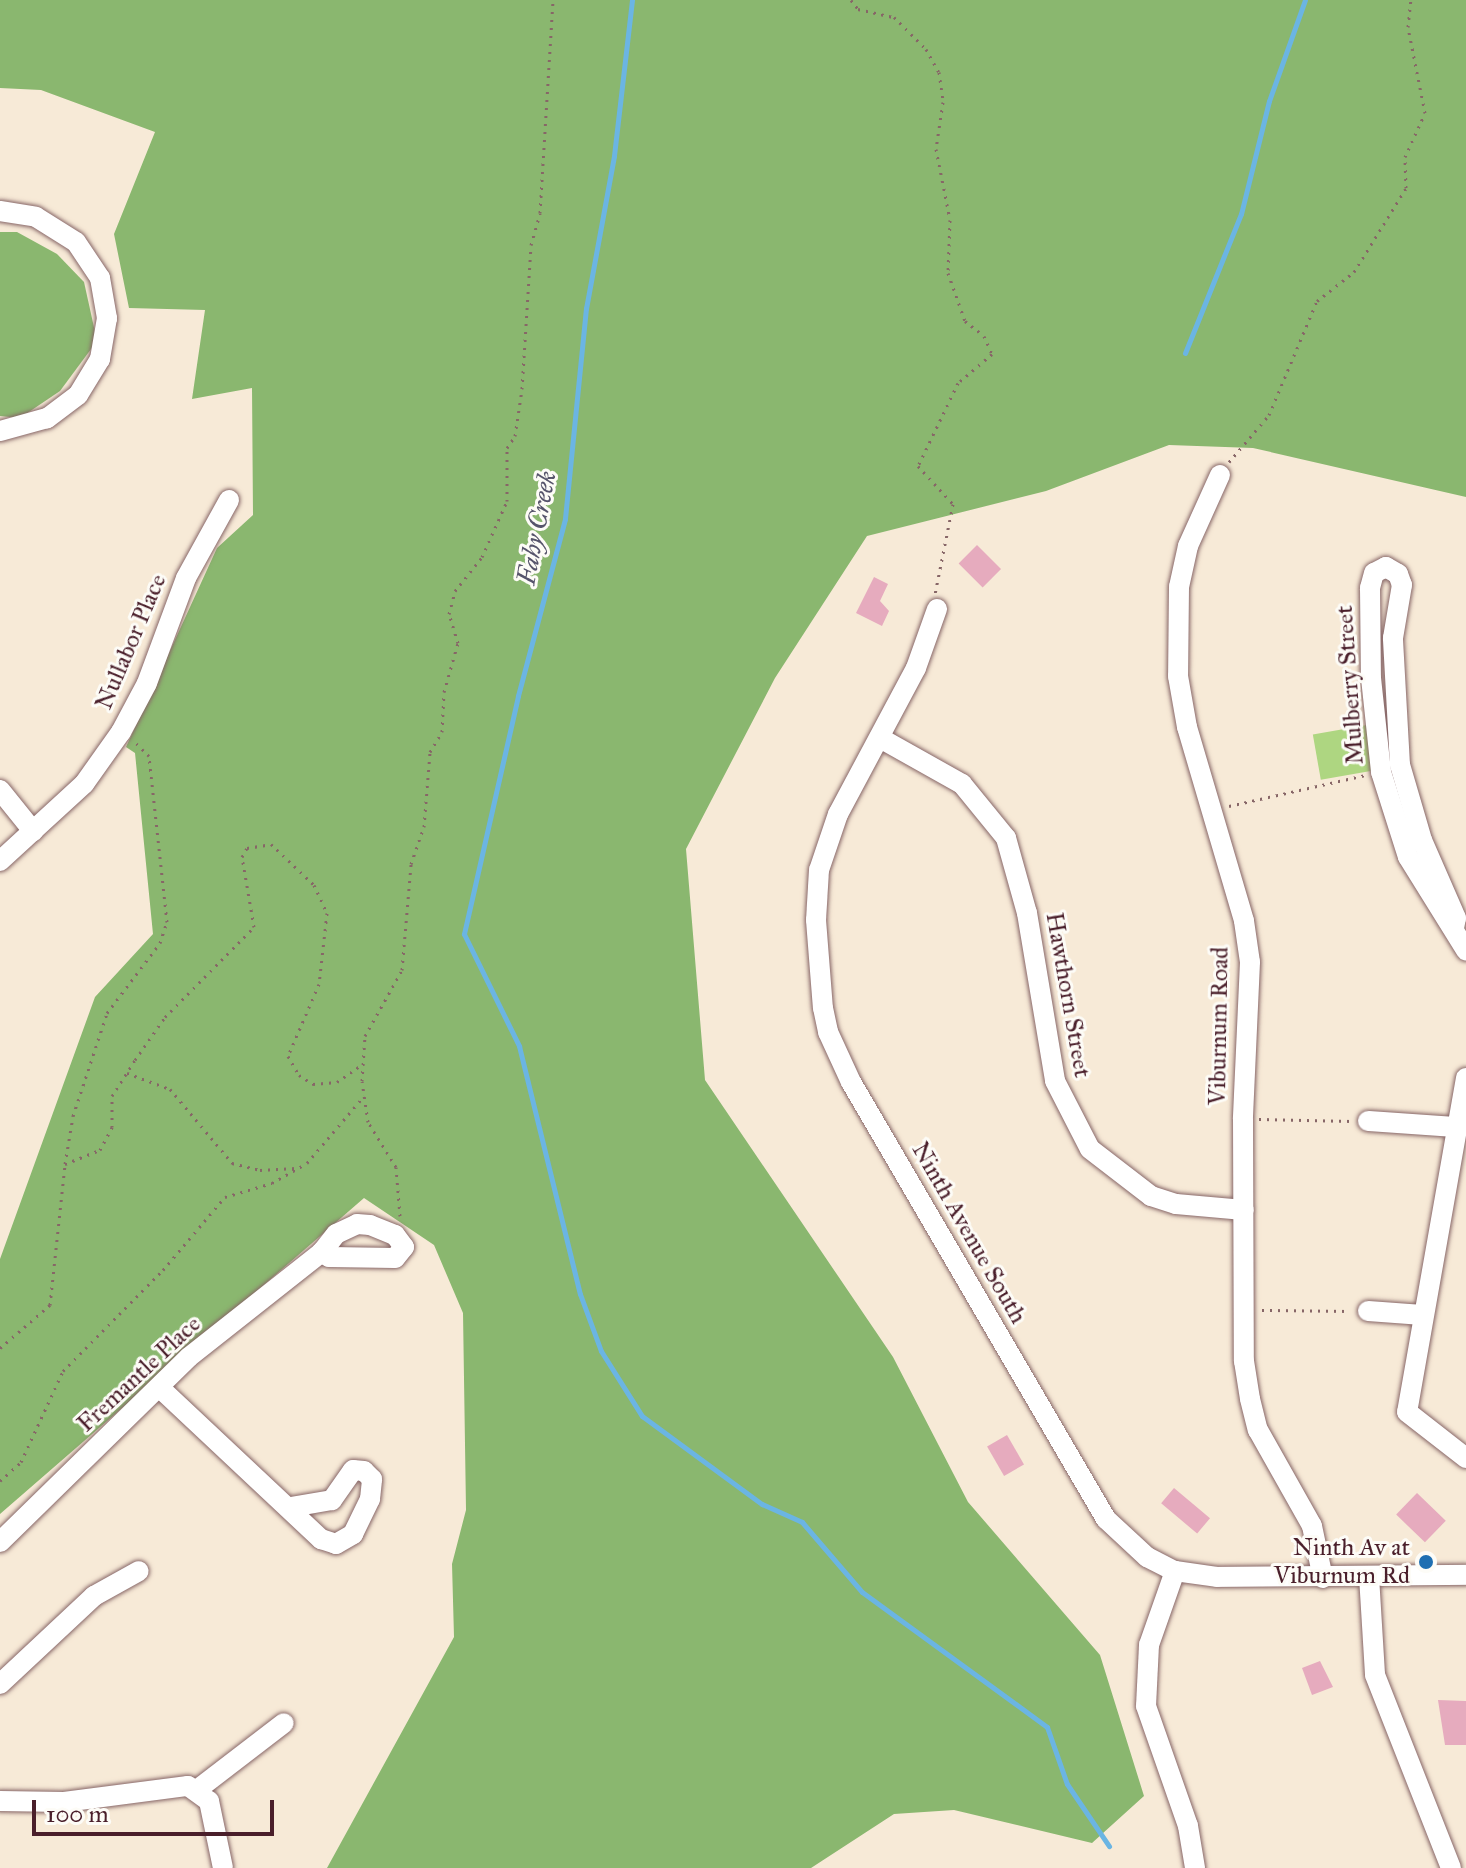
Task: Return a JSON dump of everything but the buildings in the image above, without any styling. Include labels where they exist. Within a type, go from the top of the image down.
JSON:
[{"type":"street","points":[[0,211],[36,217],[76,242],[100,278],[107,318],[100,359],[78,395],[47,418],[0,431]]},
{"type":"street","name":"Viburnum Road","points":[[1220,475],[1188,546],[1175,632],[1187,727],[1244,921],[1250,962],[1243,1119],[1244,1361],[1258,1430],[1312,1526],[1323,1578]]},
{"type":"street","name":"Nullabor Place","points":[[0,861],[84,784],[121,732],[147,683],[186,578],[229,500]]},
{"type":"street","name":"Mulberry Street","points":[[1454,928],[1456,918],[1422,840],[1400,765],[1393,638],[1402,585],[1398,574],[1386,567],[1374,573],[1370,588],[1371,678],[1381,772],[1408,857],[1444,921],[1454,928],[1466,950]]},
{"type":"street","name":"Ninth Avenue South","points":[[937,609],[916,668],[838,814],[819,870],[816,920],[828,1032],[851,1082],[1106,1519],[1147,1557],[1175,1571],[1217,1577],[1466,1575]]},
{"type":"street","name":"Hawthorn Street","points":[[880,738],[962,784],[1006,838],[1027,913],[1055,1081],[1090,1149],[1151,1196],[1176,1204],[1244,1210]]},
{"type":"street","points":[[0,790],[33,831]]},
{"type":"street","points":[[1466,1078],[1407,1412],[1466,1458]]},
{"type":"street","points":[[1368,1121],[1456,1127]]},
{"type":"street","name":"Fremantle Place","points":[[0,1542],[189,1357],[322,1252],[336,1234],[357,1224],[385,1230]]},
{"type":"street","points":[[322,1252],[329,1257],[395,1258],[403,1242],[385,1230]]},
{"type":"street","points":[[1368,1311],[1423,1315]]},
{"type":"street","points":[[160,1388],[291,1507]]},
{"type":"street","points":[[0,1684],[94,1596],[139,1571]]},
{"type":"street","points":[[1175,1571],[1149,1645],[1146,1706],[1188,1826],[1195,1868]]},
{"type":"street","points":[[1369,1576],[1375,1675],[1451,1868]]},
{"type":"street","points":[[0,1801],[64,1802],[179,1786],[198,1789],[284,1723]]},
{"type":"street","points":[[198,1789],[212,1811],[223,1868]]},
{"type":"path","points":[[385,1230],[403,1213],[401,1187],[396,1167],[368,1122],[364,1095],[365,1036],[402,970],[411,864],[424,827],[430,752],[442,732],[444,692],[458,643],[449,614],[455,591],[482,557],[507,501],[507,448],[515,436],[522,389],[531,245],[540,213],[553,0]]},
{"type":"path","points":[[851,0],[858,9],[894,17],[926,49],[939,72],[943,102],[936,149],[950,220],[948,273],[965,321],[984,336],[992,354],[958,383],[918,466],[953,504],[940,558],[937,609]]},
{"type":"path","points":[[1220,475],[1269,415],[1317,301],[1354,272],[1406,188],[1405,157],[1425,113],[1408,27],[1411,0]]},
{"type":"path","points":[[0,1348],[50,1305],[73,1116],[107,1013],[160,943],[167,922],[149,756],[121,732]]},
{"type":"path","points":[[1210,810],[1381,772]]},
{"type":"path","points":[[65,1164],[100,1150],[112,1127],[112,1096],[165,1017],[248,937],[254,927],[242,857],[255,844],[271,844],[314,885],[327,913],[319,984],[288,1056],[299,1075],[313,1084],[337,1082],[363,1064]]},
{"type":"path","points":[[127,1073],[170,1089],[232,1163],[260,1170],[298,1168]]},
{"type":"path","points":[[0,1481],[21,1462],[63,1371],[163,1270],[225,1197],[272,1183],[298,1168],[339,1131],[364,1095]]},
{"type":"path","points":[[1243,1119],[1368,1121]]},
{"type":"path","points":[[1246,1310],[1368,1311]]},
{"type":"green space","points":[[0,0],[1466,0],[1466,497],[1253,448],[1169,445],[1046,491],[867,536],[775,678],[686,849],[705,1080],[893,1357],[968,1502],[1100,1655],[1144,1796],[1092,1843],[954,1810],[894,1814],[811,1868],[327,1868],[454,1637],[452,1564],[466,1510],[463,1313],[434,1245],[364,1198],[0,1514],[0,1259],[95,997],[153,934],[135,753],[126,747],[217,548],[253,515],[252,388],[192,399],[205,310],[129,308],[114,234],[155,132],[41,90],[0,88]]},
{"type":"green space","points":[[0,232],[17,232],[57,254],[84,282],[97,341],[60,391],[20,418],[0,416]]},
{"type":"green space","points":[[1367,725],[1375,770],[1321,780],[1313,735]]},
{"type":"waterway","name":"Fahy Creek","points":[[632,0],[614,156],[586,308],[565,519],[518,696],[464,934],[519,1046],[580,1294],[601,1351],[642,1416],[762,1504],[802,1522],[862,1592],[1047,1727],[1067,1784],[1109,1846]]},
{"type":"waterway","points":[[1185,353],[1241,214],[1269,101],[1305,0]]},
{"type":"place","name":"Ninth Av at Viburnum Rd","points":[[1426,1562]]}]
